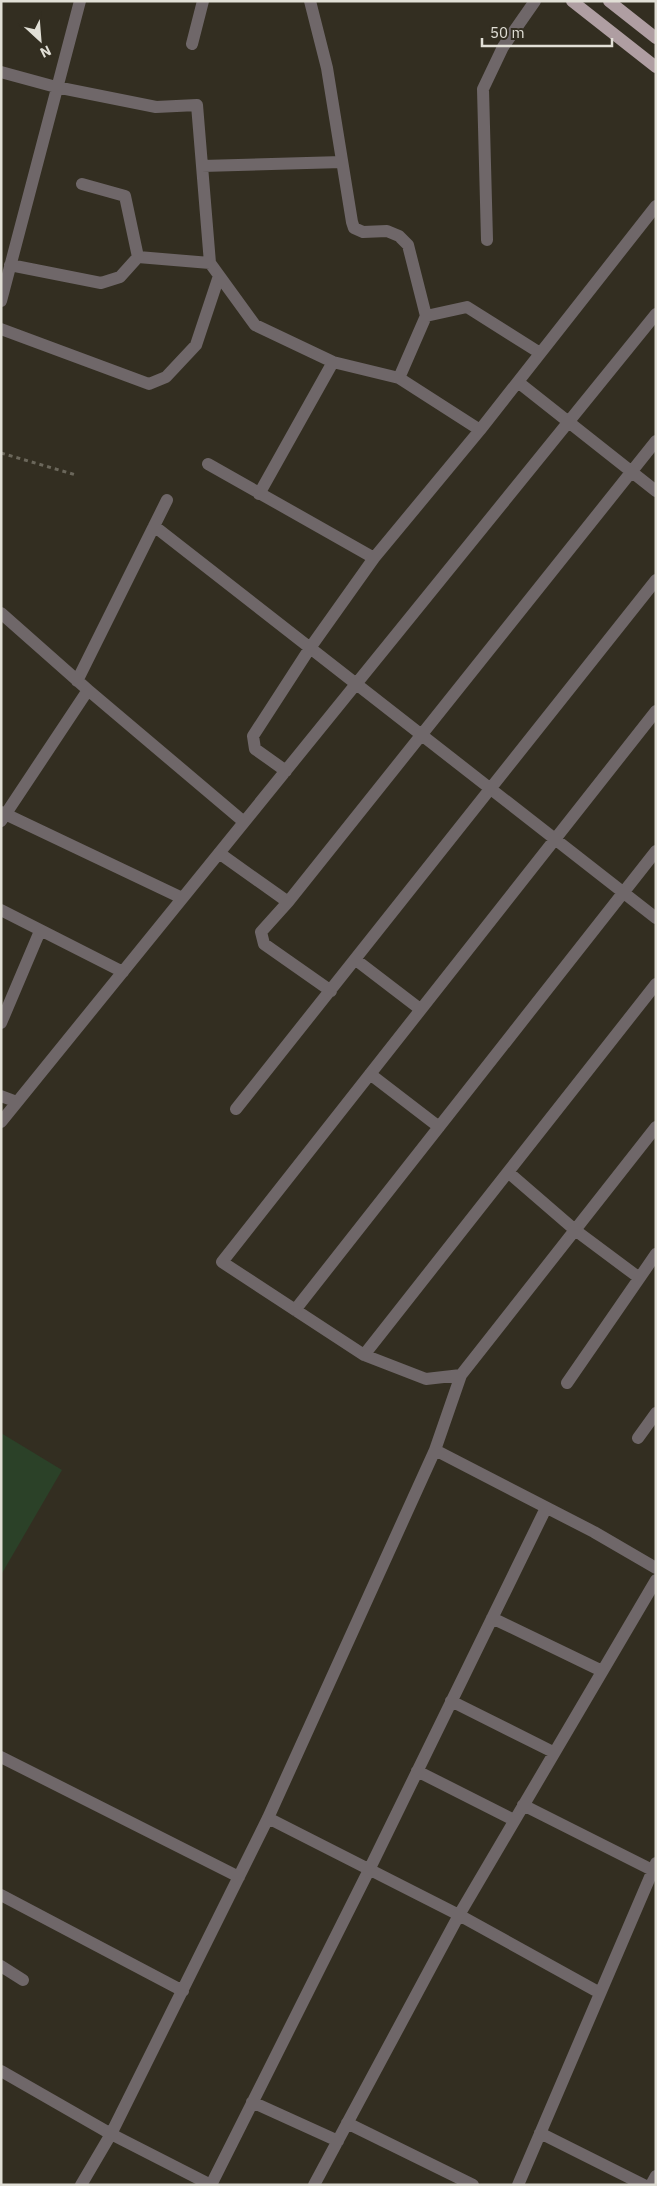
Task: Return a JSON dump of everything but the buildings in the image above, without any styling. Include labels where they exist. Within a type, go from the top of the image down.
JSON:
[{"type":"main road","points":[[572,1],[656,67]]},
{"type":"main road","points":[[609,1],[656,38]]},
{"type":"street","points":[[1,301],[80,1]]},
{"type":"street","points":[[192,44],[202,1]]},
{"type":"street","points":[[310,1],[327,68],[354,228],[363,232],[386,231],[399,236],[408,245],[426,316],[398,378]]},
{"type":"street","points":[[487,240],[483,89],[503,47],[534,1]]},
{"type":"street","points":[[1,72],[56,87],[156,107],[197,105],[210,262],[255,325],[333,362],[398,378],[480,430]]},
{"type":"street","points":[[202,166],[342,162]]},
{"type":"street","points":[[82,184],[126,196],[138,256]]},
{"type":"street","points":[[286,771],[255,749],[253,736],[310,648],[374,558],[480,430],[656,206]]},
{"type":"street","points":[[10,265],[102,283],[120,277],[138,256]]},
{"type":"street","points":[[138,256],[210,262]]},
{"type":"street","points":[[1,329],[149,384],[166,376],[196,345],[219,276]]},
{"type":"street","points":[[426,316],[467,307],[540,353]]},
{"type":"street","points":[[1,1122],[656,314]]},
{"type":"street","points":[[259,494],[333,362]]},
{"type":"street","points":[[518,382],[656,492]]},
{"type":"street","points":[[331,991],[264,944],[260,932],[288,902],[656,441]]},
{"type":"street","points":[[208,464],[374,558]]},
{"type":"street","points":[[78,681],[167,500]]},
{"type":"street","points":[[154,526],[656,918]]},
{"type":"street","points":[[236,1109],[656,580]]},
{"type":"street","points":[[1,613],[88,690],[244,822]]},
{"type":"street","points":[[88,690],[3,815],[182,898]]},
{"type":"street","points":[[461,1375],[426,1379],[364,1355],[222,1262],[656,711]]},
{"type":"street","points":[[296,1310],[656,851]]},
{"type":"street","points":[[219,853],[288,902]]},
{"type":"street","points":[[1,910],[123,972]]},
{"type":"street","points":[[1,1023],[40,931]]},
{"type":"street","points":[[356,960],[420,1009]]},
{"type":"street","points":[[364,1355],[656,984]]},
{"type":"street","points":[[370,1074],[439,1127]]},
{"type":"street","points":[[1,1096],[17,1102]]},
{"type":"street","points":[[81,2185],[111,2134],[268,1818],[435,1450],[461,1375],[656,1127]]},
{"type":"street","points":[[508,1172],[575,1230],[638,1277]]},
{"type":"street","points":[[567,1383],[638,1277],[656,1254]]},
{"type":"street","points":[[638,1438],[656,1413]]},
{"type":"street","points":[[435,1450],[656,1568]]},
{"type":"street","points":[[1,2071],[111,2134],[211,2185],[370,1868],[546,1508]]},
{"type":"street","points":[[314,2185],[459,1915],[656,1580]]},
{"type":"street","points":[[492,1618],[602,1671]]},
{"type":"street","points":[[451,1701],[554,1752]]},
{"type":"street","points":[[1,1757],[239,1877]]},
{"type":"street","points":[[417,1771],[514,1820]]},
{"type":"street","points":[[518,2185],[655,1869],[523,1805]]},
{"type":"street","points":[[268,1818],[370,1868],[600,1993]]},
{"type":"street","points":[[1,1895],[183,1991]]},
{"type":"street","points":[[1,1966],[23,1980]]},
{"type":"street","points":[[252,2102],[338,2141]]},
{"type":"street","points":[[347,2123],[473,2185]]},
{"type":"street","points":[[540,2133],[644,2185]]},
{"type":"street","points":[[651,2185],[656,2176]]},
{"type":"path","points":[[1,453],[76,475]]},
{"type":"green space","points":[[1,1433],[62,1470],[1,1575]]}]
